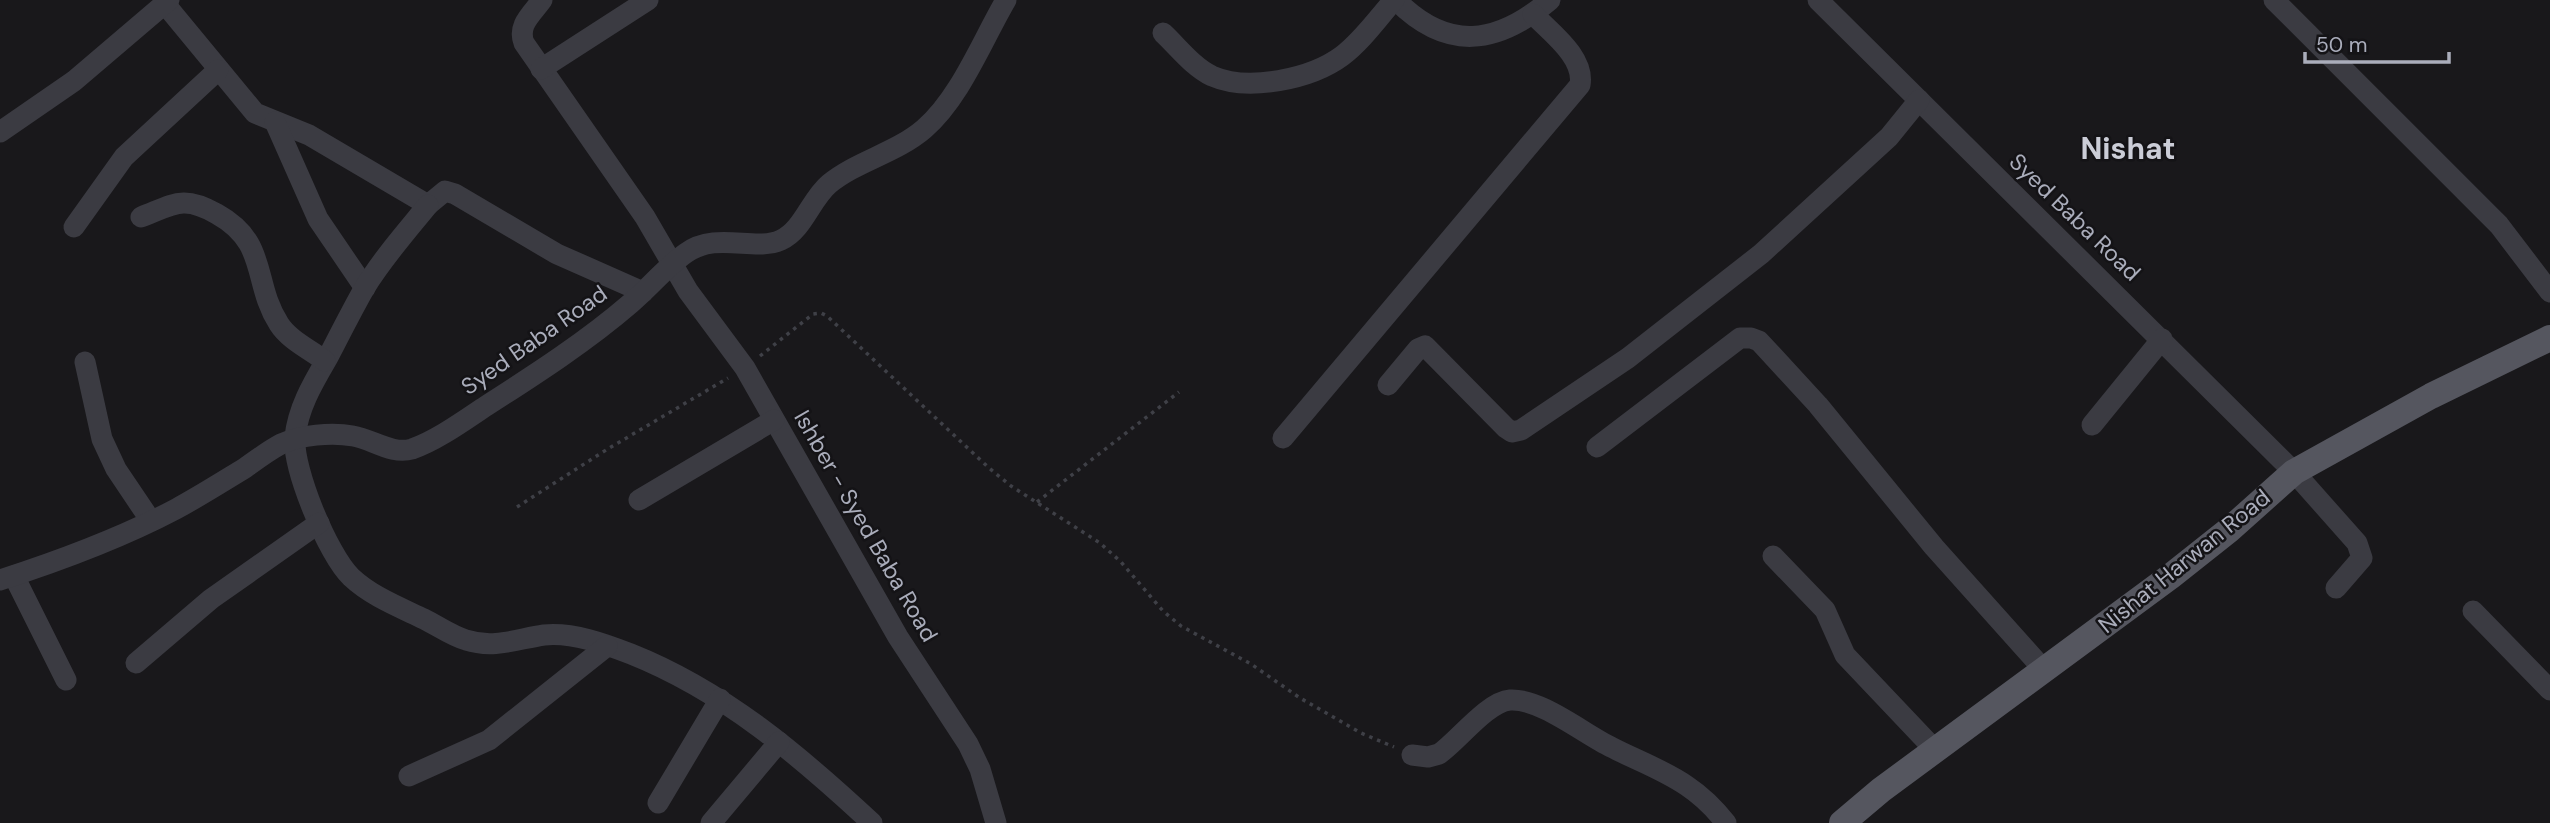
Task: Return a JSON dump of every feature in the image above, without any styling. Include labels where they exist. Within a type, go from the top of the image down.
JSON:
[{"type":"main road","name":"Nishat Harwan Road","points":[[1842,823],[1881,790],[2171,576],[2294,472],[2431,396],[2550,338]]},
{"type":"street","name":"Ishber - Syed Baba Road","points":[[542,0],[522,25],[520,32],[524,43],[645,217],[688,291],[745,369],[898,637],[968,744],[980,768],[996,823]]},
{"type":"street","points":[[541,69],[648,0]]},
{"type":"street","name":"Syed Baba Road","points":[[7,578],[151,521],[219,484],[280,445],[295,439],[355,436],[395,450],[412,449],[464,421],[536,374],[631,303],[689,251],[702,245],[736,242],[768,244],[781,240],[790,234],[820,192],[829,184],[847,171],[896,147],[925,128],[958,86],[1006,0]]},
{"type":"street","points":[[1163,33],[1199,68],[1213,76],[1232,81],[1260,83],[1285,80],[1329,64],[1344,55],[1395,0],[1443,33],[1464,38],[1486,37],[1534,14],[1550,0]]},
{"type":"street","name":"Syed Baba Road","points":[[1818,0],[2162,339],[2294,472],[2357,543],[2361,551],[2360,563],[2336,588]]},
{"type":"street","points":[[2274,0],[2499,225],[2550,292]]},
{"type":"street","points":[[0,132],[64,88],[167,2],[218,70],[255,113],[309,135],[428,205]]},
{"type":"street","points":[[1283,438],[1580,85],[1581,69],[1576,60],[1534,14]]},
{"type":"street","points":[[74,227],[124,156],[218,70]]},
{"type":"street","points":[[1388,385],[1418,349],[1425,346],[1506,428],[1512,432],[1521,430],[1628,358],[1760,254],[1889,137],[1919,100]]},
{"type":"street","points":[[275,122],[318,219],[365,288]]},
{"type":"street","points":[[643,292],[557,254],[455,194],[444,191],[428,205],[382,262],[365,288],[302,409],[295,439],[308,498],[349,576],[373,593],[462,639],[496,645],[545,635],[563,635],[607,646],[679,676],[720,699],[779,742],[872,823]]},
{"type":"street","points":[[141,217],[181,202],[202,206],[232,223],[247,238],[278,323],[326,361]]},
{"type":"street","points":[[1597,447],[1740,338],[1759,341],[1818,405],[1934,547],[2044,670]]},
{"type":"street","points":[[2092,425],[2162,339]]},
{"type":"street","points":[[85,362],[102,439],[116,469],[151,521]]},
{"type":"street","points":[[639,500],[774,420]]},
{"type":"street","points":[[136,663],[211,599],[319,523]]},
{"type":"street","points":[[1773,556],[1825,610],[1845,655],[1936,751]]},
{"type":"street","points":[[7,578],[66,680]]},
{"type":"street","points":[[2473,611],[2550,690]]},
{"type":"street","points":[[409,776],[489,740],[607,646]]},
{"type":"street","points":[[658,803],[720,699]]},
{"type":"street","points":[[1412,755],[1428,757],[1439,754],[1493,706],[1500,702],[1520,701],[1544,709],[1609,746],[1685,784],[1699,794],[1726,823]]},
{"type":"street","points":[[711,823],[779,742]]},
{"type":"path","points":[[517,507],[606,450],[745,369],[813,314],[821,313],[833,321],[989,468],[1100,543],[1121,562],[1163,611],[1181,626],[1251,664],[1300,698],[1361,733],[1412,755]]},
{"type":"path","points":[[1037,502],[1179,392]]},
{"type":"district","name":"Nishat","points":[[2128,148]]}]
